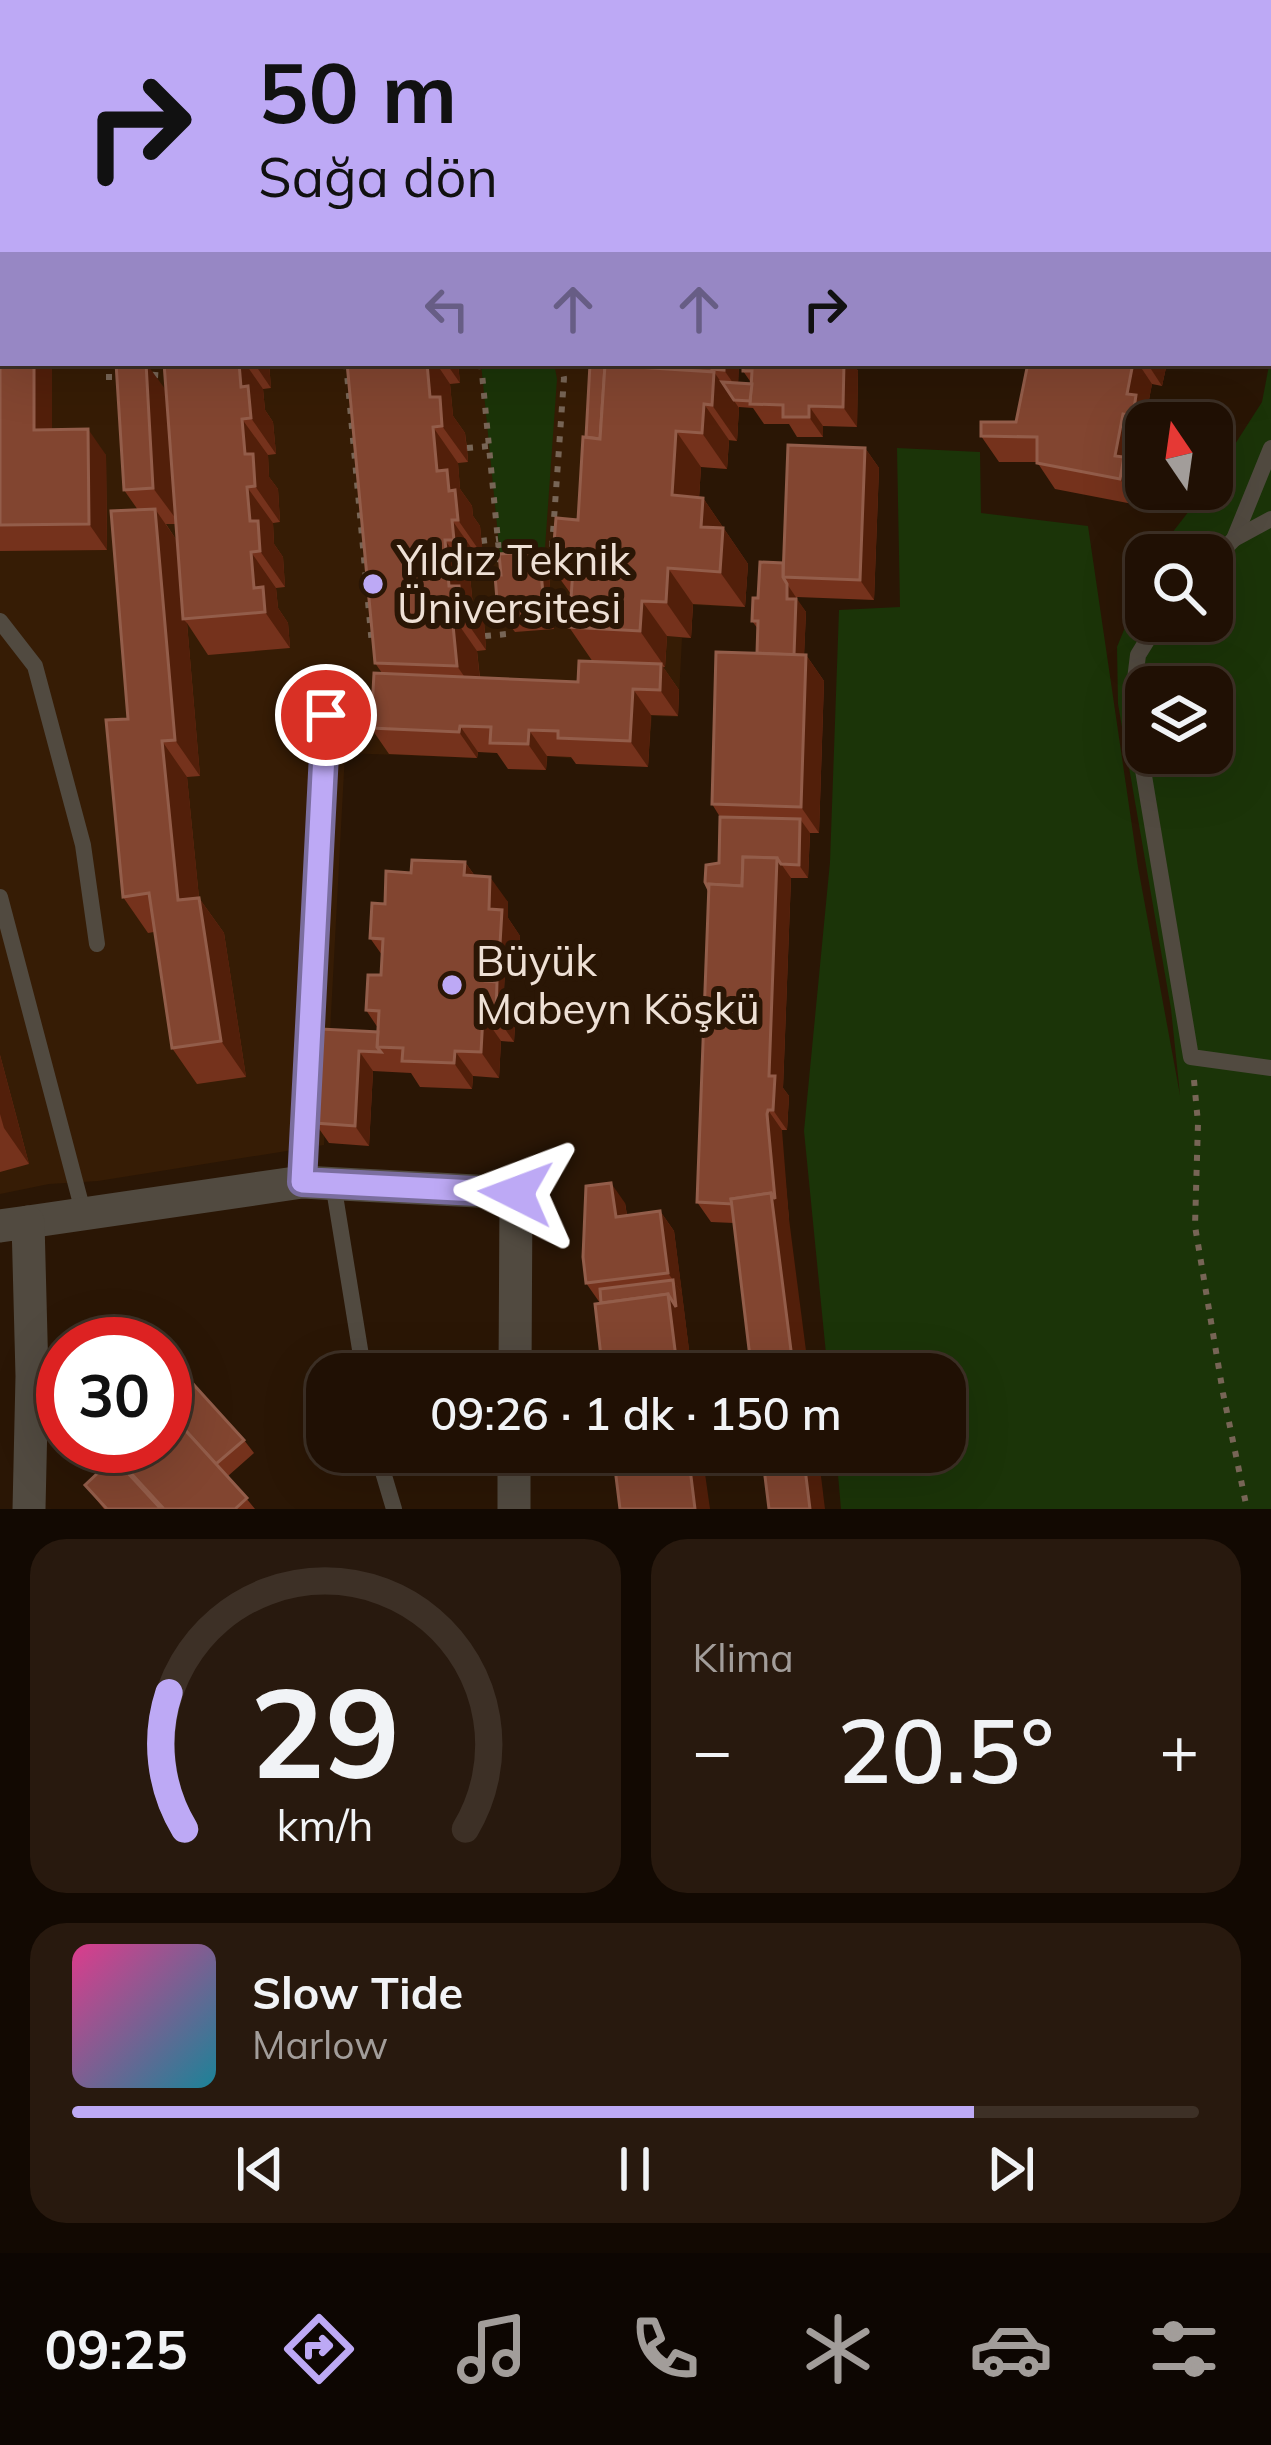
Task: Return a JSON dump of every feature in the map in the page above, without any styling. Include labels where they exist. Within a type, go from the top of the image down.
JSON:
[{"type":"street","points":[[29,1509],[32,1376],[14,1224],[317,1183],[516,1193],[515,1353]]},
{"type":"street","points":[[514,1473],[514,1509]]},
{"type":"lane","points":[[1234,538],[1271,448]]},
{"type":"lane","points":[[1234,538],[1271,519]]},
{"type":"lane","points":[[0,621],[35,666],[83,845],[97,944]]},
{"type":"lane","points":[[1146,642],[1138,655],[1132,704],[1191,1057],[1271,1068]]},
{"type":"lane","points":[[326,715],[317,1183],[359,1353]]},
{"type":"lane","points":[[0,897],[84,1215]]},
{"type":"lane","points":[[383,1473],[394,1509]]},
{"type":"path","points":[[105,366],[105,377],[157,378],[156,366]]},
{"type":"path","points":[[346,366],[372,645],[395,643]]},
{"type":"path","points":[[481,366],[501,566]]},
{"type":"path","points":[[552,547],[562,366]]},
{"type":"path","points":[[467,448],[489,446]]},
{"type":"path","points":[[482,541],[498,539]]},
{"type":"path","points":[[485,636],[507,634],[505,611]]},
{"type":"path","points":[[1191,1057],[1198,1123],[1195,1226],[1247,1509]]},
{"type":"shaded area","name":"Yıldız Teknik Üniversitesi","points":[[0,366],[600,366],[600,377],[739,408],[737,441],[729,441],[727,469],[701,467],[697,530],[728,534],[726,562],[748,564],[745,607],[693,605],[691,638],[682,638],[678,717],[652,716],[648,767],[548,756],[546,770],[508,769],[508,753],[478,752],[477,758],[345,753],[324,1145],[0,1194]]},
{"type":"green space","points":[[481,366],[555,366],[544,562],[501,566]]},
{"type":"green space","points":[[1271,366],[1271,1509],[841,1509],[838,1473],[966,1473],[966,1353],[826,1353],[804,1131],[830,862],[839,610],[900,607],[897,448],[980,452],[981,513],[1088,526],[1138,867],[1180,1095],[1171,1009],[1130,774],[1233,774],[1233,666],[1125,666],[1125,744],[1118,704],[1117,647],[1125,627],[1125,642],[1233,642],[1233,534],[1171,534],[1190,510],[1233,510],[1233,447],[1262,402]]},
{"type":"building","points":[[0,366],[34,366],[34,430],[88,429],[89,524],[0,525]]},
{"type":"building","points":[[116,366],[146,366],[153,488],[124,490]]},
{"type":"building","points":[[164,366],[239,366],[241,387],[248,386],[251,418],[242,419],[245,454],[253,454],[255,486],[247,487],[250,521],[258,521],[260,551],[251,552],[254,588],[263,587],[265,612],[183,619]]},
{"type":"building","points":[[347,366],[427,366],[430,397],[440,397],[442,426],[433,427],[437,471],[447,470],[458,520],[452,520],[454,540],[445,540],[449,586],[459,586],[461,614],[452,615],[457,666],[375,663]]},
{"type":"building","points":[[590,366],[605,366],[600,439],[586,437]]},
{"type":"building","points":[[605,366],[714,372],[712,405],[704,404],[702,433],[676,431],[672,495],[703,498],[701,527],[723,528],[720,572],[668,568],[666,602],[642,601],[640,631],[569,627],[573,569],[552,568],[556,518],[578,520],[583,437],[600,439]]},
{"type":"building","points":[[724,366],[724,370],[712,372],[624,367]]},
{"type":"building","points":[[743,366],[844,366],[843,407],[809,406],[809,417],[783,417],[783,405],[750,404],[752,371],[743,371]]},
{"type":"building","points":[[1027,366],[1132,366],[1127,394],[1136,395],[1135,402],[1125,402],[1115,456],[1124,457],[1120,479],[1037,463],[1037,437],[981,436],[981,422],[1016,422]]},
{"type":"building","points":[[722,382],[752,384],[750,401],[734,400]]},
{"type":"building","points":[[788,445],[865,448],[860,580],[783,577]]},
{"type":"building","points":[[155,509],[175,740],[162,741],[178,900],[199,898],[221,1041],[172,1048],[149,893],[123,897],[106,720],[128,719],[111,511]]},
{"type":"building","points":[[539,551],[545,615],[505,619],[503,599],[497,600],[499,554]]},
{"type":"building","points":[[760,562],[783,563],[787,599],[796,599],[794,655],[757,653],[758,621],[752,621]]},
{"type":"building","points":[[716,652],[806,655],[801,807],[712,804]]},
{"type":"building","points":[[579,661],[661,664],[660,690],[633,689],[630,741],[558,738],[558,731],[529,730],[528,744],[490,743],[491,727],[460,726],[459,732],[371,728],[374,673],[578,682]]},
{"type":"building","points":[[720,817],[800,819],[799,865],[781,864],[777,858],[743,857],[742,886],[709,884],[709,890],[706,865],[719,863]]},
{"type":"building","points":[[743,857],[777,858],[769,1076],[775,1076],[773,1110],[767,1114],[775,1199],[771,1193],[731,1199],[732,1204],[697,1202],[709,884],[742,886]]},
{"type":"building","name":"Büyük Mabeyn Köşkü","points":[[412,860],[465,862],[464,875],[490,877],[489,909],[502,910],[500,944],[487,944],[485,981],[497,982],[496,1016],[483,1015],[481,1052],[455,1051],[454,1063],[402,1061],[403,1048],[377,1047],[379,1011],[366,1010],[368,975],[381,975],[383,939],[370,938],[372,903],[385,904],[386,871],[411,873]]},
{"type":"building","points":[[320,1029],[378,1032],[381,1052],[359,1051],[355,1126],[315,1123]]},
{"type":"building","points":[[611,1183],[616,1217],[660,1211],[668,1273],[586,1283],[586,1186]]},
{"type":"building","points":[[771,1193],[791,1353],[749,1353],[731,1199]]},
{"type":"building","points":[[673,1280],[676,1307],[668,1294],[601,1303],[600,1289]]},
{"type":"building","points":[[668,1294],[675,1353],[601,1353],[595,1304]]},
{"type":"building","points":[[192,1387],[244,1440],[216,1464],[192,1438]]},
{"type":"building","points":[[192,1438],[247,1498],[235,1509],[164,1509],[131,1473],[192,1473]]},
{"type":"building","points":[[98,1473],[128,1473],[161,1509],[107,1509],[85,1485]]},
{"type":"building","points":[[616,1473],[691,1473],[695,1509],[620,1509]]},
{"type":"building","points":[[765,1473],[806,1473],[810,1509],[769,1509]]},
{"type":"place","name":"Yıldız Teknik Üniversitesi","points":[[373,584]]},
{"type":"place","name":"Büyük Mabeyn Köşkü","points":[[452,985]]},
{"type":"route","points":[[326,715],[302,1182],[516,1193]]}]
